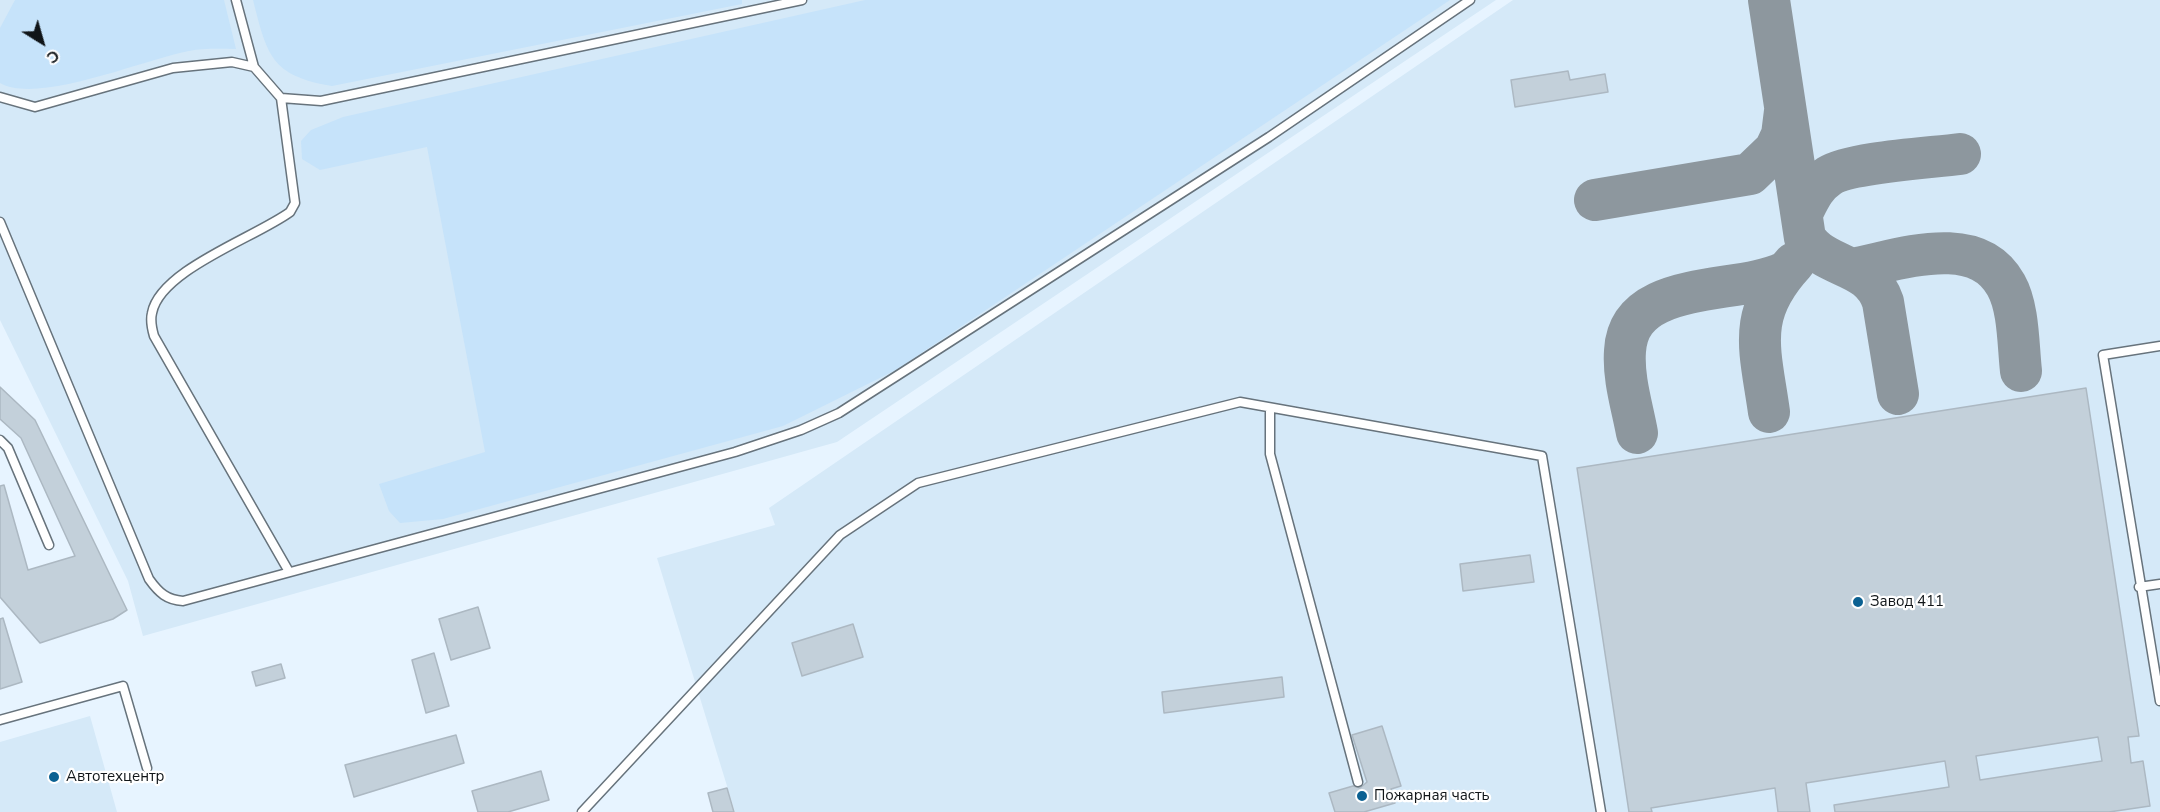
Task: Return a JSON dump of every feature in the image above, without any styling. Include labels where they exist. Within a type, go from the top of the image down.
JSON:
[{"type":"lane","points":[[236,0],[254,67],[281,98],[295,202],[290,212],[195,265],[159,297],[151,315],[154,336],[288,570]]},
{"type":"lane","points":[[754,0],[754,10]]},
{"type":"lane","points":[[281,98],[321,101],[802,0]]},
{"type":"lane","points":[[0,222],[149,579],[156,589],[171,600],[183,601],[288,570],[735,452],[801,430],[839,413],[1269,137],[1470,0]]},
{"type":"lane","points":[[0,97],[35,107],[173,68],[232,62],[254,67]]},
{"type":"lane","points":[[2160,346],[2103,355],[2139,586],[2160,701]]},
{"type":"lane","points":[[582,812],[840,535],[918,483],[1240,402],[1542,456],[1601,812]]},
{"type":"lane","points":[[1270,409],[1270,454],[1358,782]]},
{"type":"lane","points":[[0,440],[8,448],[49,545]]},
{"type":"lane","points":[[2139,586],[2160,584]]},
{"type":"lane","points":[[0,720],[123,686],[147,768]]},
{"type":"shaded area","points":[[0,0],[1496,0],[837,442],[143,636],[128,581],[0,320]]},
{"type":"shaded area","points":[[15,0],[224,0],[236,49],[189,51],[65,85],[17,88],[0,83],[0,28]]},
{"type":"shaded area","points":[[253,0],[742,0],[742,4],[332,86],[296,76],[275,60],[268,49]]},
{"type":"shaded area","points":[[865,0],[1450,0],[896,370],[783,426],[443,519],[400,523],[389,511],[379,484],[485,452],[427,147],[320,170],[302,159],[301,141],[311,130],[343,117]]},
{"type":"shaded area","points":[[1513,0],[2160,0],[2160,812],[735,812],[657,558],[775,525],[769,508]]},
{"type":"shaded area","name":"Автотехцентр","points":[[90,716],[117,812],[0,812],[0,742]]},
{"type":"building","points":[[1568,71],[1570,80],[1605,74],[1608,92],[1515,107],[1511,80]]},
{"type":"building","points":[[0,387],[35,420],[127,610],[113,619],[40,643],[0,597],[0,486],[4,485],[28,570],[75,556],[21,438],[0,419]]},
{"type":"building","name":"Завод 411","points":[[2086,388],[2139,736],[2128,737],[2131,763],[2143,761],[2150,806],[2109,812],[1835,812],[1834,805],[1949,787],[1945,761],[1806,783],[1810,812],[1778,812],[1775,788],[1651,808],[1652,812],[1629,812],[1577,468]],"holes":[[[2098,737],[2102,761],[1980,780],[1976,756]]]},
{"type":"building","points":[[1530,555],[1534,582],[1463,591],[1460,564]]},
{"type":"building","points":[[478,607],[490,648],[451,660],[439,619]]},
{"type":"building","points":[[3,618],[22,682],[0,689],[0,619]]},
{"type":"building","points":[[853,624],[863,657],[802,676],[792,643]]},
{"type":"building","points":[[434,653],[449,706],[426,713],[412,660]]},
{"type":"building","points":[[281,664],[285,678],[256,686],[252,672]]},
{"type":"building","points":[[1282,677],[1284,697],[1164,713],[1162,692]]},
{"type":"building","points":[[1382,726],[1401,786],[1391,789],[1395,803],[1364,812],[1335,812],[1329,793],[1353,786],[1360,788],[1367,782],[1352,735]]},
{"type":"building","points":[[456,735],[464,763],[354,797],[345,765]]},
{"type":"building","points":[[541,771],[549,800],[508,812],[478,812],[472,791]]},
{"type":"building","points":[[727,788],[734,812],[713,812],[708,793]]},
{"type":"taxiway","points":[[1769,0],[1805,238],[1824,256],[1858,273],[1877,289],[1883,302],[1898,394]]},
{"type":"taxiway","points":[[1595,200],[1750,174],[1775,150],[1782,135],[1785,111]]},
{"type":"taxiway","points":[[1802,213],[1820,184],[1829,176],[1840,171],[1891,161],[1960,154]]},
{"type":"taxiway","points":[[1852,269],[1936,253],[1976,258],[1993,268],[2006,285],[2013,304],[2021,371]]},
{"type":"taxiway","points":[[1769,412],[1762,369],[1760,333],[1769,299],[1794,263]]},
{"type":"taxiway","points":[[1637,433],[1627,382],[1625,351],[1631,328],[1645,311],[1664,300],[1688,293],[1764,279],[1785,272]]},
{"type":"place","name":"Завод 411","points":[[1858,602]]},
{"type":"place","name":"Автотехцентр","points":[[54,777]]},
{"type":"place","name":"Пожарная часть","points":[[1362,796]]}]
